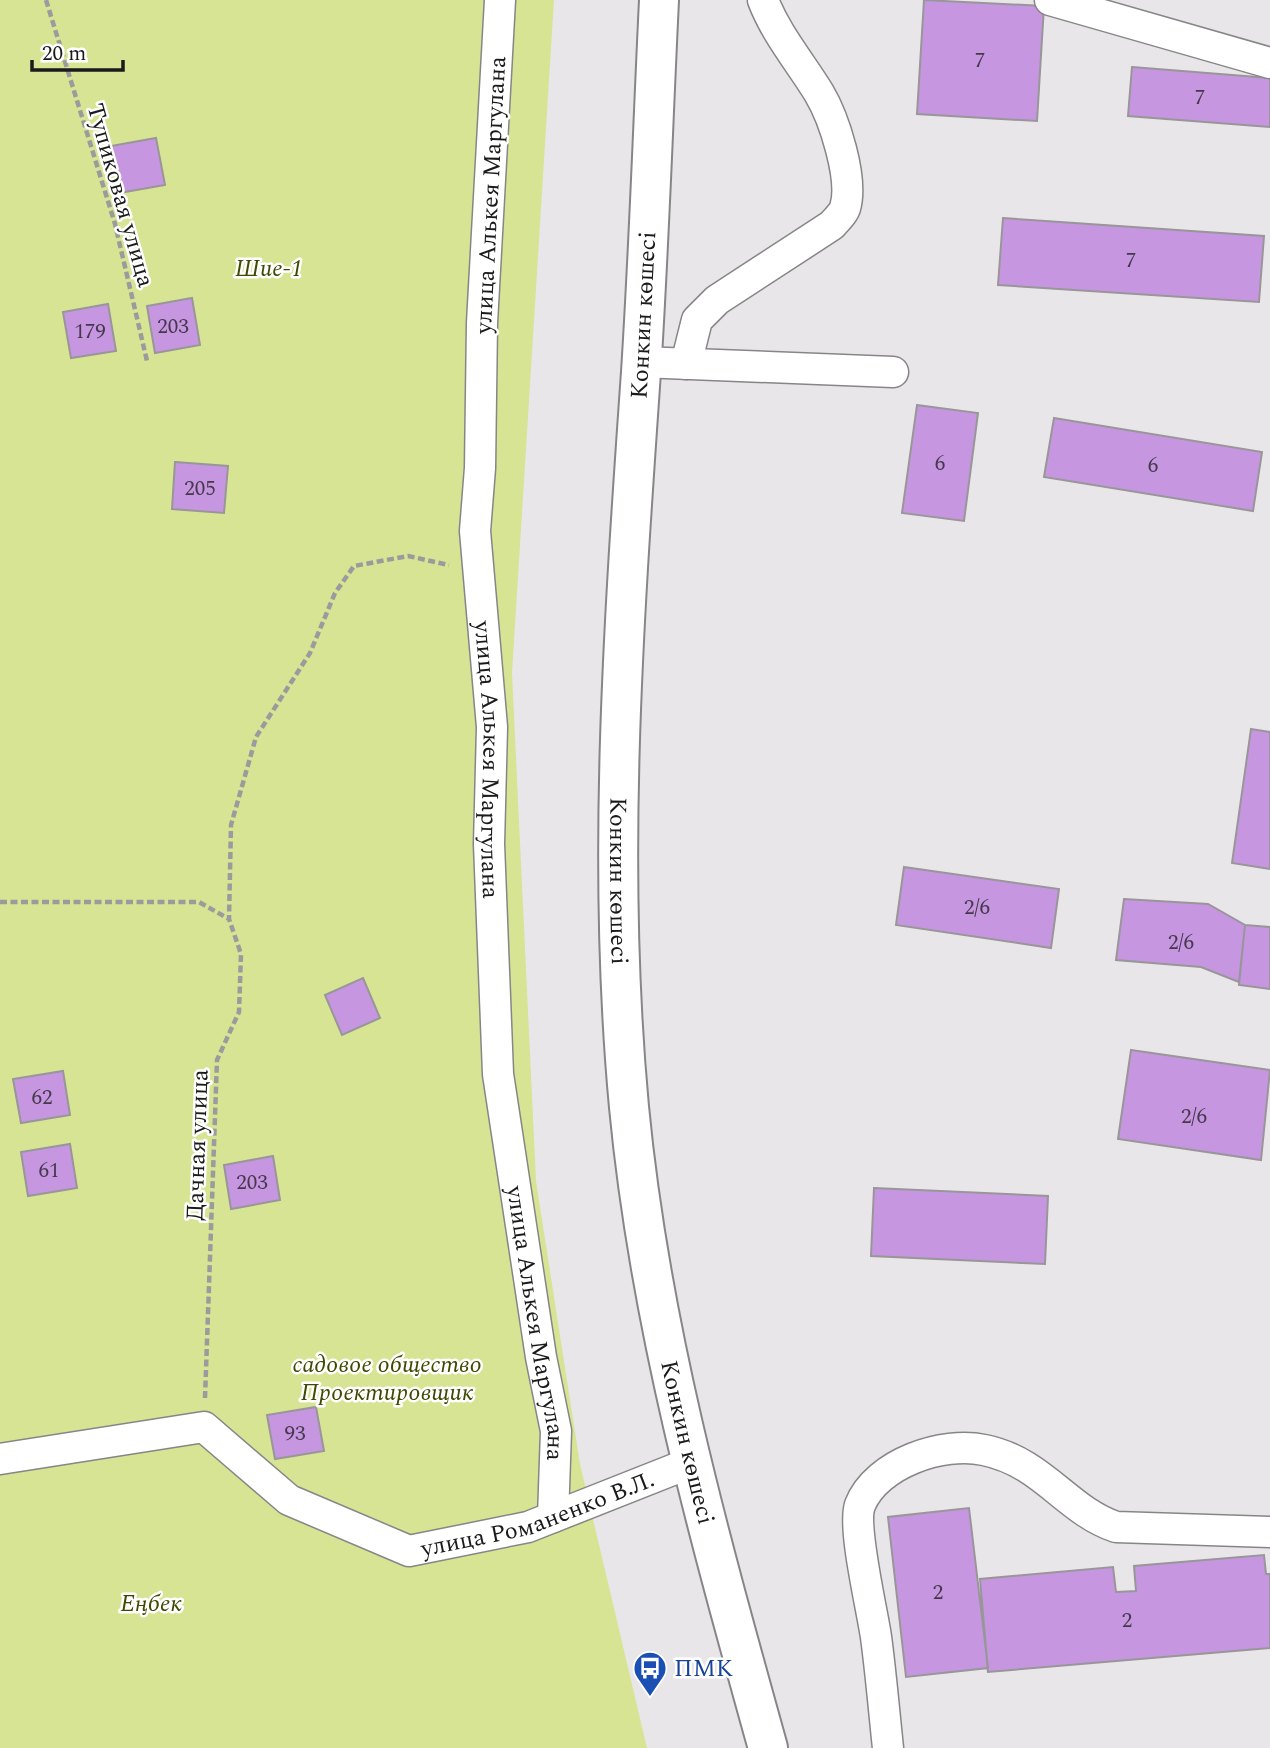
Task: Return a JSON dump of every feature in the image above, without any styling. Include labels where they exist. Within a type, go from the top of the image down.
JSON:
[{"type":"highway","name":"Конкин көшесі","points":[[659,0],[620,713],[617,852],[620,977],[629,1108],[650,1273],[690,1463],[768,1748]]},
{"type":"street","name":"улица Алькея Маргулана","points":[[500,0],[482,323],[480,468],[475,531],[487,642],[492,727],[489,844],[498,1074],[541,1357],[556,1431],[553,1517]]},
{"type":"street","points":[[686,363],[697,320],[717,300],[832,225],[844,211],[848,194],[842,152],[821,96],[771,21],[763,0]]},
{"type":"street","points":[[1050,0],[1270,63]]},
{"type":"street","points":[[641,362],[893,372]]},
{"type":"street","points":[[0,1459],[204,1427]]},
{"type":"street","name":"улица Романенко В.Л.","points":[[204,1427],[289,1500],[409,1551],[528,1527],[690,1463]]},
{"type":"street","points":[[888,1748],[876,1635],[860,1539],[859,1506],[876,1480],[896,1467],[942,1450],[983,1450],[1030,1467],[1097,1520],[1116,1527],[1270,1532]]},
{"type":"path","name":"Тупиковая улица","points":[[46,0],[115,224],[147,361]]},
{"type":"path","name":"Дачная улица","points":[[204,1427],[217,1060],[239,1012],[241,954],[229,919],[231,825],[256,737],[310,653],[335,593],[354,566],[408,556],[478,571]]},
{"type":"path","points":[[0,902],[199,902],[229,919]]},
{"type":"green space","points":[[0,0],[554,0],[512,673],[536,1181],[580,1464],[647,1748],[0,1748]]},
{"type":"building","points":[[924,0],[1044,6],[1037,121],[917,114]]},
{"type":"building","points":[[1132,67],[1270,78],[1270,127],[1128,116]]},
{"type":"building","points":[[156,138],[165,185],[119,193],[111,146]]},
{"type":"building","points":[[1003,218],[1264,236],[1259,302],[998,285]]},
{"type":"building","points":[[192,298],[200,345],[155,353],[147,306]]},
{"type":"building","points":[[108,304],[116,351],[71,358],[63,312]]},
{"type":"building","points":[[917,405],[978,413],[964,521],[902,513]]},
{"type":"building","points":[[1054,418],[1262,452],[1253,511],[1044,477]]},
{"type":"building","points":[[175,462],[228,466],[224,513],[172,509]]},
{"type":"building","points":[[1251,729],[1270,732],[1270,869],[1232,863]]},
{"type":"building","points":[[904,867],[1059,889],[1051,948],[896,925]]},
{"type":"building","points":[[1124,899],[1208,904],[1245,925],[1239,982],[1201,967],[1116,960]]},
{"type":"building","points":[[1245,925],[1270,927],[1270,989],[1239,985]]},
{"type":"building","points":[[363,978],[380,1018],[342,1035],[325,995]]},
{"type":"building","points":[[1131,1050],[1270,1070],[1261,1160],[1118,1139]]},
{"type":"building","points":[[63,1071],[70,1115],[21,1123],[13,1079]]},
{"type":"building","points":[[70,1144],[77,1188],[28,1196],[21,1152]]},
{"type":"building","points":[[273,1156],[280,1200],[231,1209],[224,1165]]},
{"type":"building","points":[[874,1188],[1048,1196],[1045,1264],[871,1256]]},
{"type":"building","points":[[316,1407],[324,1451],[275,1459],[267,1415]]},
{"type":"building","points":[[969,1508],[988,1668],[906,1677],[888,1517]]},
{"type":"building","points":[[1264,1555],[1266,1574],[1270,1574],[1270,1648],[988,1672],[980,1579],[1113,1567],[1116,1592],[1136,1591],[1134,1566]]},
{"type":"place","name":"ПМК","points":[[650,1698]]},
{"type":"park label","name":"Шие-1","points":[[269,268]]},
{"type":"park label","name":"садовое общество Проектировщик","points":[[387,1378]]},
{"type":"park label","name":"Еңбек","points":[[151,1603]]}]
